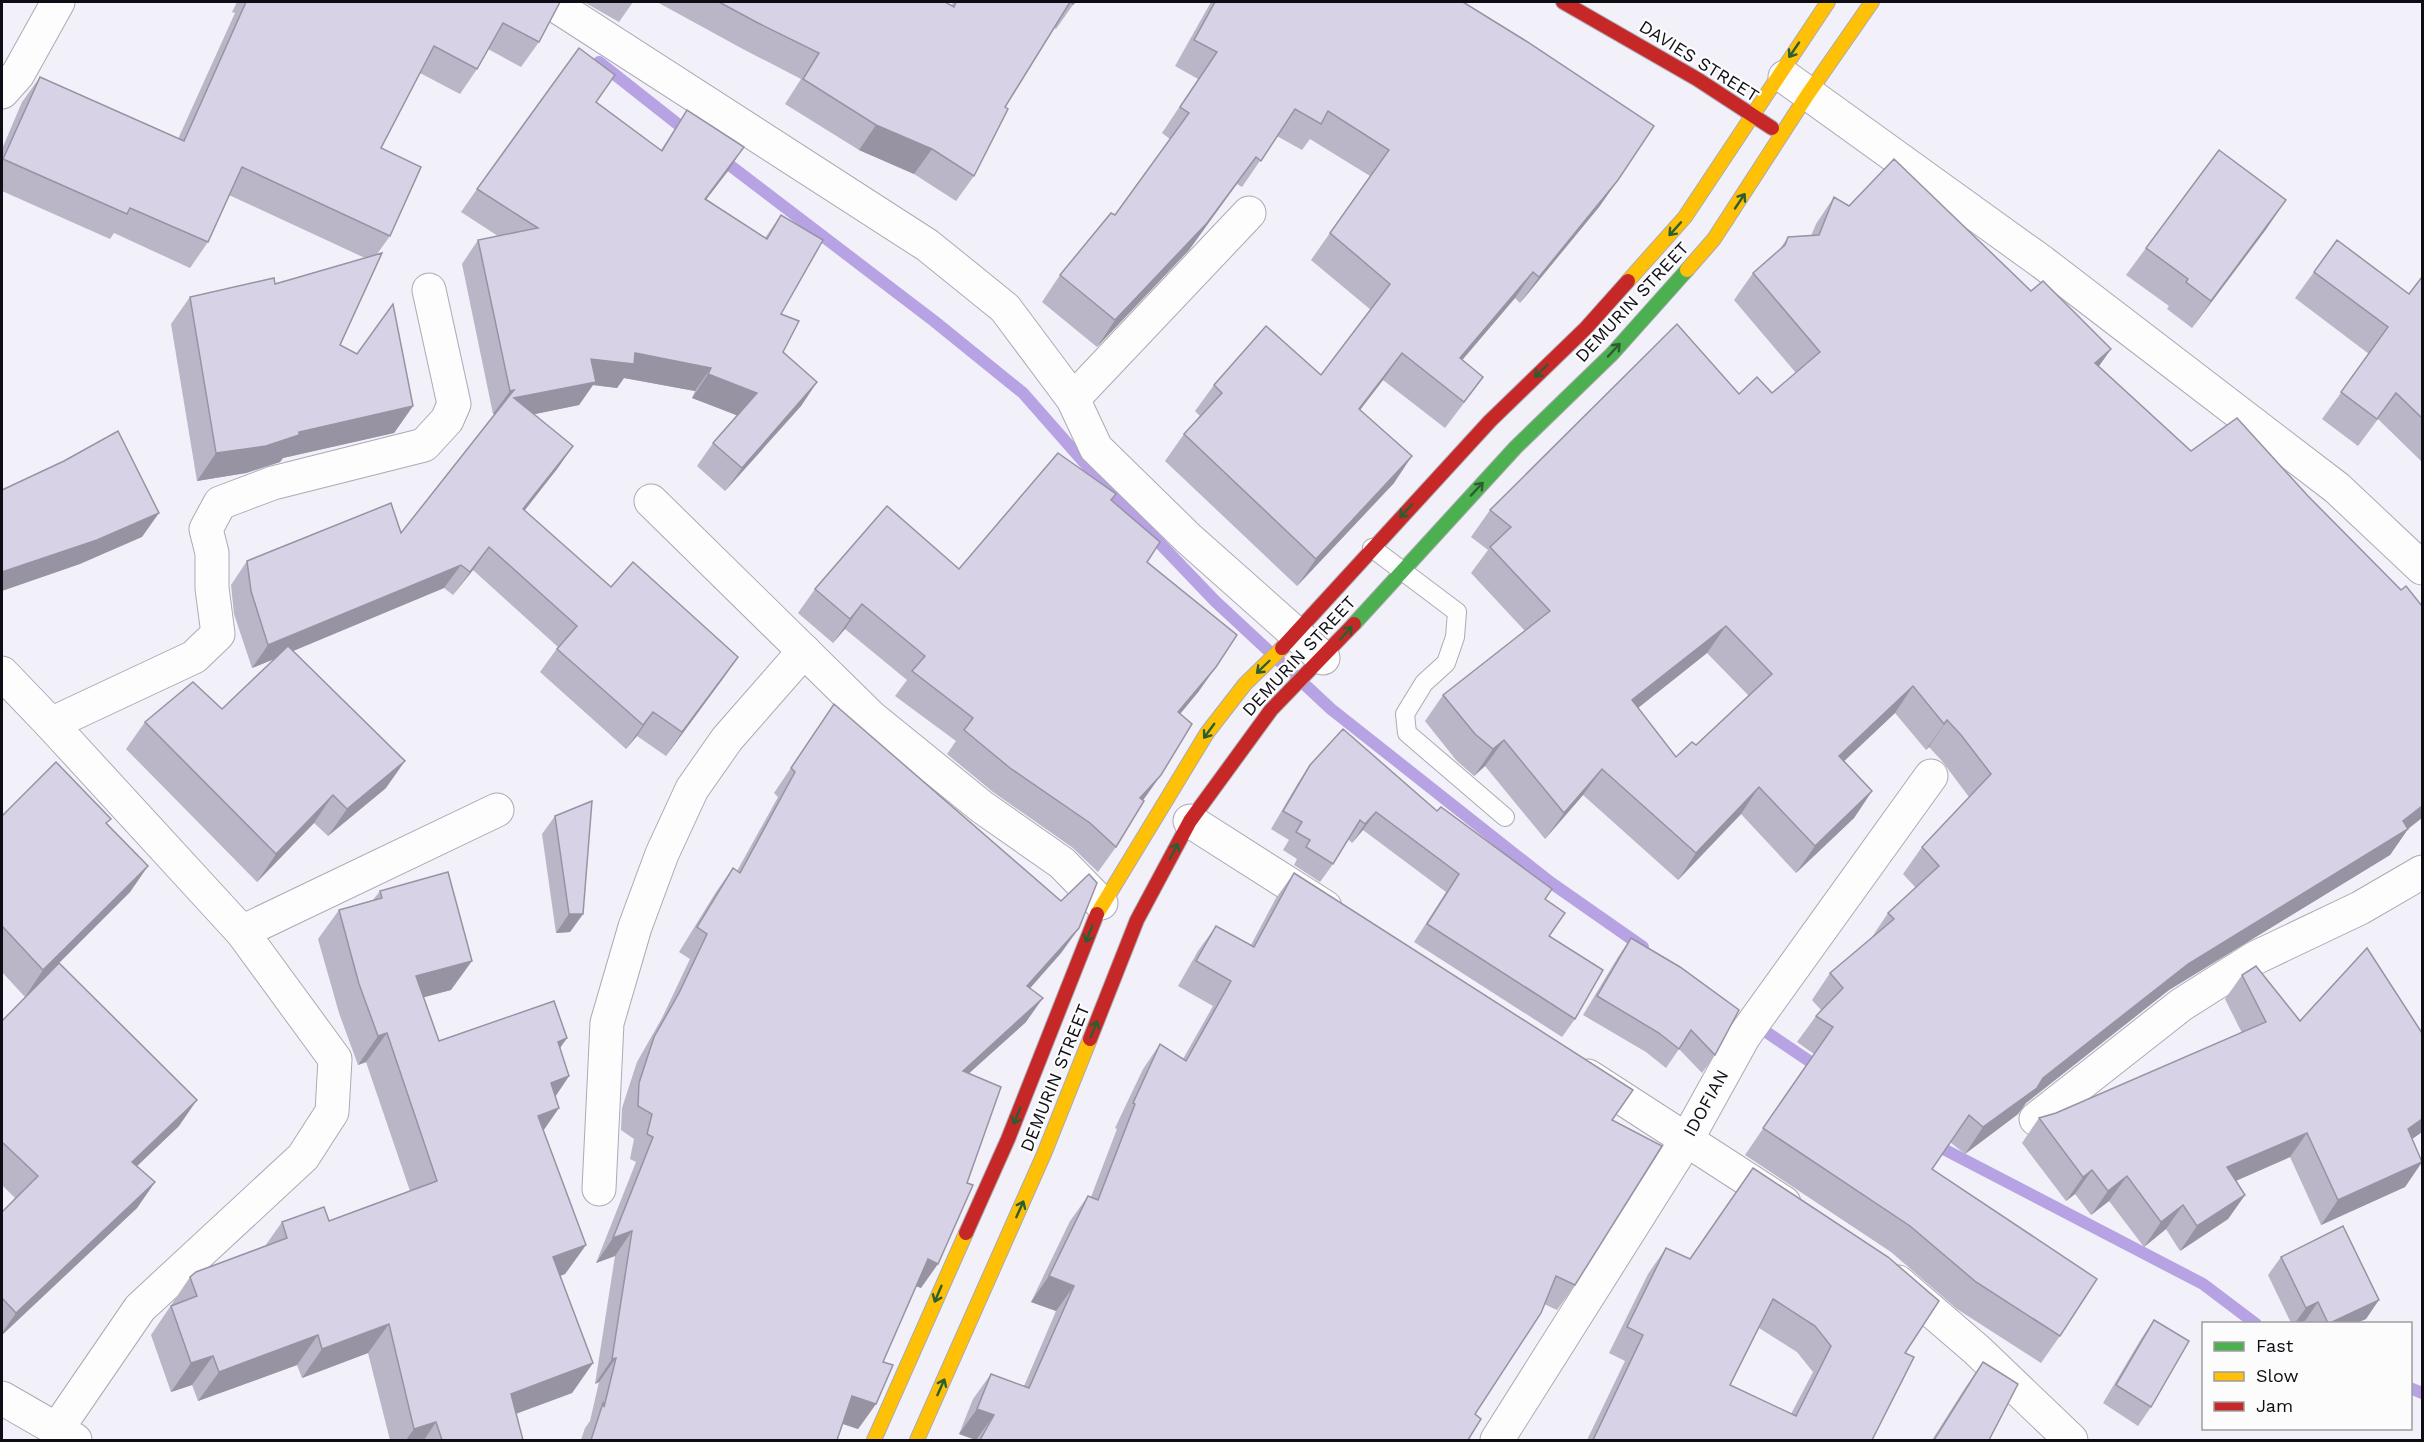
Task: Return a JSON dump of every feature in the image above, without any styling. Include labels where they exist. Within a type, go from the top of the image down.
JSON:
[{"type":"street","points":[[2,92],[18,74],[47,26],[58,2]]},
{"type":"street","name":"DAVIES STREET","points":[[1563,2],[1697,79],[1784,135]]},
{"type":"street","name":"DEMURIN STREET","points":[[874,1440],[1008,1138],[1101,903],[1207,733],[1245,684],[1289,641],[1490,421],[1586,328],[1685,217],[1828,2]]},
{"type":"street","name":"DEMURIN STREET","points":[[917,1440],[1044,1154],[1137,920],[1190,821],[1270,711],[1315,667],[1516,447],[1612,354],[1714,239],[1784,135],[1808,94],[1872,2]]},
{"type":"street","points":[[561,9],[927,244],[1005,308],[1073,399],[1096,448],[1315,667]]},
{"type":"street","points":[[1779,73],[2042,262],[2337,488],[2422,568]]},
{"type":"street","points":[[1073,399],[1249,213]]},
{"type":"street","points":[[51,724],[194,657],[218,634],[212,588],[212,553],[206,529],[220,503],[273,483],[424,446],[447,420],[454,404],[429,290]]},
{"type":"street","points":[[651,501],[871,717],[982,807],[1062,863],[1101,903]]},
{"type":"street","points":[[599,1189],[607,1023],[635,927],[658,864],[692,789],[726,739],[804,651]]},
{"type":"street","points":[[2,673],[242,932],[335,1059],[332,1112],[303,1157],[140,1308],[67,1435],[2,1398]]},
{"type":"street","name":"IDOFIAN","points":[[1497,1440],[1687,1139],[1744,1036],[1770,996],[1931,776]]},
{"type":"street","points":[[242,932],[497,810]]},
{"type":"street","points":[[1190,821],[1349,923]]},
{"type":"street","points":[[2036,1119],[2181,1005],[2254,958],[2360,908],[2422,872]]},
{"type":"street","points":[[1568,1062],[1813,1223]]},
{"type":"street","points":[[1872,1262],[1977,1350],[2071,1440]]},
{"type":"lane","points":[[1372,548],[1456,612],[1455,637],[1446,663],[1424,682],[1405,714],[1407,734],[1505,817]]},
{"type":"building","points":[[246,2],[560,2],[539,42],[503,23],[477,69],[434,46],[381,148],[421,167],[390,236],[242,167],[208,242],[130,208],[127,214],[3,159],[40,77],[184,141]]},
{"type":"building","points":[[719,2],[945,2],[954,7],[956,2],[1070,2],[1005,107],[1008,109],[974,176],[932,149],[876,125],[803,79],[819,53]]},
{"type":"building","points":[[1215,2],[1463,2],[1654,126],[1618,180],[1539,277],[1533,272],[1460,358],[1483,377],[1464,402],[1402,353],[1359,409],[1412,456],[1316,559],[1184,434],[1222,393],[1214,385],[1266,326],[1321,375],[1390,284],[1330,233],[1389,150],[1328,111],[1321,124],[1295,109],[1261,161],[1256,157],[1207,223],[1115,320],[1060,275],[1111,213],[1115,215],[1189,113],[1180,107],[1217,52],[1194,40]]},
{"type":"building","points":[[579,48],[615,75],[596,102],[662,151],[687,110],[744,147],[705,199],[767,239],[781,215],[823,240],[781,314],[799,321],[783,352],[817,382],[742,468],[713,443],[757,393],[708,374],[711,368],[635,353],[634,364],[591,359],[596,382],[514,398],[573,446],[523,509],[611,587],[633,562],[738,657],[682,732],[653,712],[643,725],[557,649],[577,626],[489,547],[470,572],[461,565],[268,645],[251,591],[247,561],[391,503],[401,533],[514,390],[510,391],[478,240],[538,228],[477,189]]},
{"type":"building","points":[[2219,150],[2286,200],[2211,301],[2186,282],[2188,279],[2146,248]]},
{"type":"building","points":[[1894,159],[2031,291],[2043,281],[2111,349],[2095,363],[2191,451],[2237,418],[2308,496],[2401,590],[2406,586],[2422,606],[2422,806],[2403,821],[2408,829],[2188,964],[2043,1078],[2037,1088],[1983,1127],[1969,1115],[1932,1169],[2097,1279],[2060,1336],[1976,1282],[1910,1226],[1763,1128],[1833,1027],[1816,1016],[1843,988],[1830,973],[1894,919],[1888,913],[1939,866],[1922,847],[1991,774],[1947,720],[1944,724],[1913,686],[1839,756],[1872,791],[1815,846],[1759,787],[1696,853],[1602,769],[1564,813],[1504,740],[1493,749],[1475,734],[1443,695],[1550,611],[1490,547],[1511,527],[1490,510],[1677,324],[1739,394],[1757,377],[1772,393],[1820,352],[1753,273],[1785,245],[1788,237],[1819,235],[1834,197],[1849,206]],"holes":[[[1726,626],[1772,674],[1696,745],[1692,742],[1676,757],[1632,700]]]},
{"type":"building","points":[[2337,240],[2409,294],[2422,277],[2422,418],[2396,393],[2377,419],[2341,392],[2388,327],[2314,272]]},
{"type":"building","points":[[382,253],[340,345],[357,354],[393,304],[413,406],[299,432],[299,435],[266,446],[216,453],[190,297],[274,278],[275,284]]},
{"type":"building","points":[[118,431],[159,513],[97,540],[2,572],[2,490],[64,461]]},
{"type":"building","points":[[1058,453],[1116,494],[1111,500],[1160,542],[1147,562],[1237,635],[1216,667],[1178,712],[1192,724],[1161,775],[1140,798],[1144,801],[1116,847],[1090,823],[1010,768],[964,730],[973,718],[912,671],[925,656],[862,604],[850,619],[815,589],[887,506],[959,569]]},
{"type":"building","points":[[288,646],[405,761],[347,809],[333,795],[276,854],[145,722],[193,682],[222,709]]},
{"type":"building","points":[[834,704],[1061,901],[1089,874],[1097,883],[1079,928],[1027,986],[1043,998],[963,1071],[1001,1087],[967,1183],[973,1185],[938,1264],[928,1259],[883,1362],[893,1365],[876,1404],[852,1396],[837,1440],[591,1440],[603,1403],[604,1407],[616,1358],[612,1359],[632,1231],[613,1238],[653,1137],[647,1134],[652,1114],[638,1106],[639,1083],[654,1037],[679,993],[707,934],[697,927],[733,868],[740,873],[795,772],[791,768]]},
{"type":"building","points":[[1343,729],[1437,811],[1441,807],[1552,889],[1545,899],[1565,913],[1549,936],[1603,970],[1575,1019],[1427,924],[1459,874],[1376,812],[1365,824],[1360,820],[1333,864],[1306,847],[1310,840],[1296,832],[1302,822],[1283,811],[1310,765]]},
{"type":"building","points":[[56,762],[111,819],[106,823],[148,866],[43,970],[2,926],[2,816]]},
{"type":"building","points":[[592,801],[583,914],[569,914],[555,816]]},
{"type":"building","points":[[448,872],[472,961],[416,976],[439,1041],[554,1001],[567,1038],[558,1042],[569,1076],[551,1083],[559,1108],[538,1116],[586,1245],[553,1257],[593,1363],[511,1394],[523,1440],[442,1440],[436,1422],[414,1429],[389,1324],[322,1349],[318,1335],[219,1372],[213,1356],[191,1363],[171,1306],[197,1296],[190,1277],[196,1272],[287,1238],[282,1222],[324,1207],[329,1221],[437,1181],[387,1033],[378,1036],[359,984],[339,910],[382,898],[380,891]]},
{"type":"building","points":[[1294,873],[1633,1090],[1612,1120],[1662,1146],[1575,1285],[1556,1276],[1541,1313],[1475,1414],[1481,1419],[1468,1440],[980,1440],[994,1415],[977,1409],[991,1374],[1029,1388],[1074,1286],[1049,1276],[1088,1196],[1098,1200],[1135,1104],[1133,1103],[1160,1044],[1186,1061],[1231,981],[1196,961],[1216,926],[1254,947]]},
{"type":"building","points":[[1631,938],[1680,967],[1739,1010],[1715,1055],[1691,1030],[1679,1049],[1659,1033],[1597,996]]},
{"type":"building","points":[[2367,948],[2422,1033],[2422,1119],[2408,1129],[2422,1162],[2338,1200],[2307,1133],[2227,1167],[2245,1195],[2197,1226],[2183,1205],[2161,1222],[2127,1176],[2108,1191],[2092,1170],[2083,1177],[2039,1118],[2056,1113],[2266,1022],[2242,975],[2256,966],[2300,1021]]},
{"type":"building","points":[[59,963],[197,1100],[132,1162],[155,1182],[16,1313],[2,1298],[2,1212],[38,1176],[2,1142],[2,1021]]},
{"type":"building","points":[[1753,1168],[1888,1257],[1939,1301],[1905,1353],[1914,1357],[1872,1440],[1593,1440],[1643,1335],[1627,1327],[1666,1248],[1690,1259]],"holes":[[[1773,1299],[1815,1326],[1831,1346],[1796,1416],[1730,1385]]]},
{"type":"building","points":[[2343,1226],[2379,1300],[2332,1322],[2328,1322],[2318,1302],[2306,1308],[2281,1257]]},
{"type":"building","points":[[2154,1320],[2189,1341],[2151,1407],[2116,1385]]},
{"type":"building","points":[[1983,1362],[2018,1384],[1989,1440],[1934,1440]]},
{"type":"waterway","points":[[599,62],[689,133]]},
{"type":"waterway","points":[[719,157],[934,321],[1023,393],[1104,485],[1215,601],[1331,709],[1550,882],[1643,947]]},
{"type":"waterway","points":[[1753,1023],[1821,1069]]},
{"type":"waterway","points":[[1930,1142],[2203,1284],[2253,1322]]},
{"type":"waterway","points":[[2412,1389],[2422,1393]]},
{"type":"traffic: fast","points":[[1354,624],[1516,447],[1612,354],[1687,270]]},
{"type":"traffic: slow","points":[[1628,281],[1685,217],[1828,2]]},
{"type":"traffic: slow","points":[[1687,270],[1714,239],[1808,94],[1872,2]]},
{"type":"traffic: slow","points":[[1097,914],[1207,733],[1245,684],[1282,648]]},
{"type":"traffic: slow","points":[[917,1440],[1044,1154],[1090,1039]]},
{"type":"traffic: slow","points":[[874,1440],[966,1233]]},
{"type":"traffic: jam","points":[[1563,2],[1697,79],[1772,128]]},
{"type":"traffic: jam","points":[[1282,648],[1490,421],[1586,328],[1628,281]]},
{"type":"traffic: jam","points":[[1090,1039],[1137,920],[1190,821],[1271,710],[1354,624]]},
{"type":"traffic: jam","points":[[966,1233],[1008,1139],[1097,914]]}]
